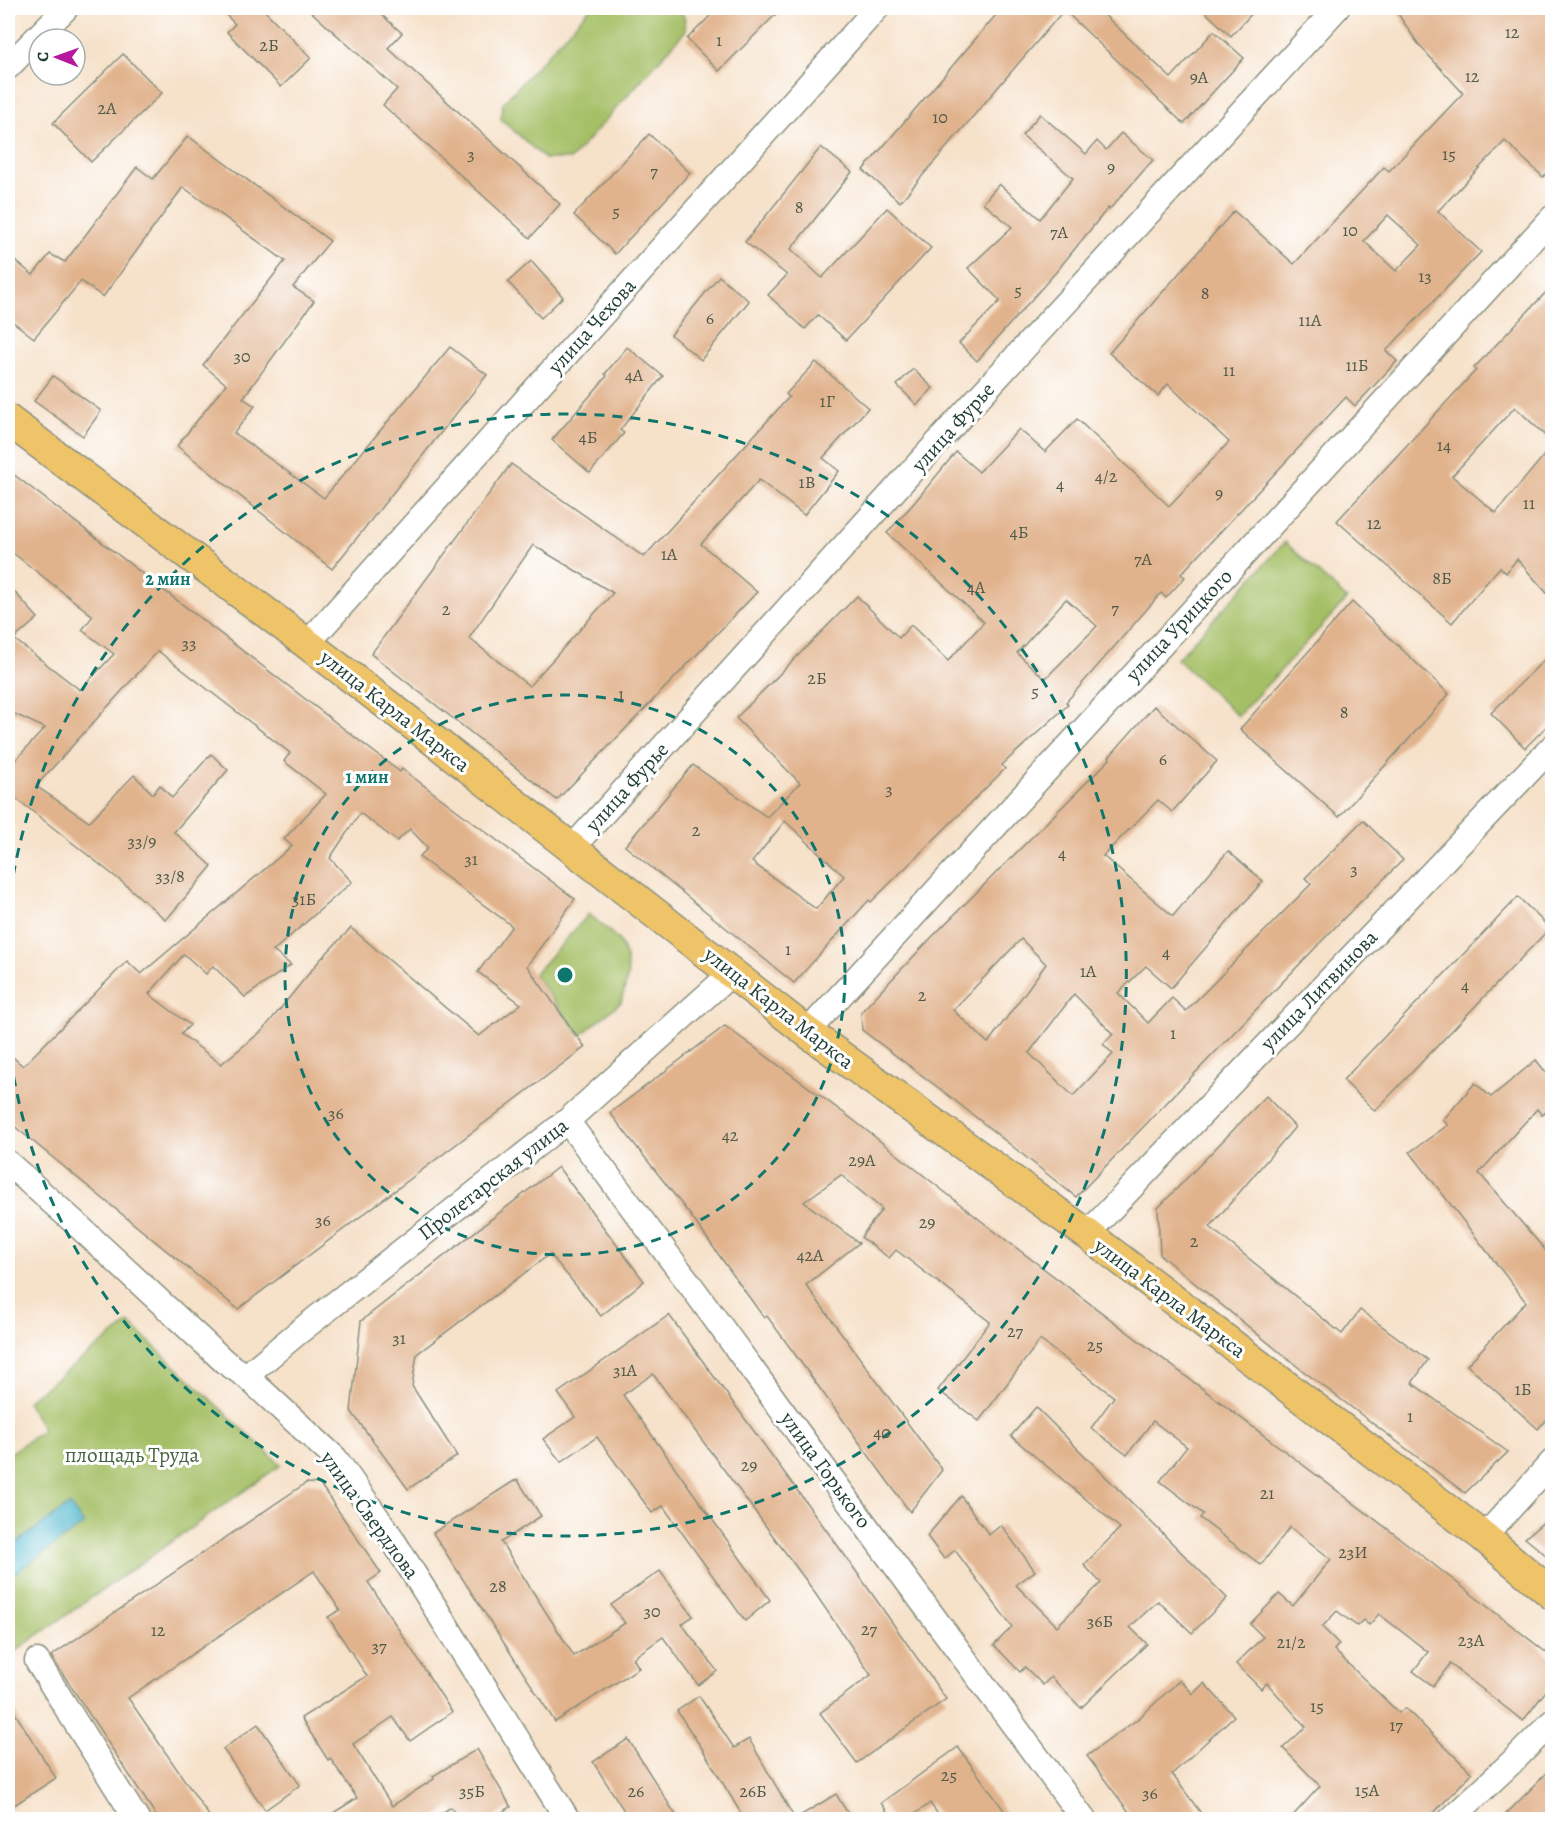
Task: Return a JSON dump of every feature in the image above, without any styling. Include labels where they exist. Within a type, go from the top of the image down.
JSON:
[{"type":"main road","name":"улица Карла Маркса","points":[[8,420],[307,644],[734,972],[807,1032],[1087,1234],[1484,1537],[1552,1594]]},
{"type":"street","points":[[8,67],[66,8]]},
{"type":"street","name":"улица Чехова","points":[[307,644],[877,8]]},
{"type":"street","name":"улица Фурье","points":[[571,849],[956,422],[1337,8]]},
{"type":"street","name":"улица Урицкого","points":[[807,1032],[1552,218]]},
{"type":"street","name":"улица Литвинова","points":[[1087,1234],[1552,747]]},
{"type":"street","name":"Пролетарская улица","points":[[246,1377],[295,1335],[567,1121],[734,972]]},
{"type":"street","name":"улица Горького","points":[[567,1121],[1084,1820]]},
{"type":"street","name":"улица Свердлова","points":[[8,1163],[225,1362],[246,1377],[335,1458],[388,1534],[568,1820]]},
{"type":"street","points":[[1484,1537],[1552,1462]]},
{"type":"street","points":[[37,1661],[137,1820]]},
{"type":"street","points":[[1450,1820],[1552,1722]]},
{"type":"green space","points":[[590,8],[676,8],[684,16],[686,30],[571,159],[545,159],[501,119],[503,103]]},
{"type":"green space","points":[[1285,542],[1347,599],[1238,716],[1177,659]]},
{"type":"green space","points":[[589,914],[618,939],[626,956],[628,975],[621,1002],[580,1036],[534,974]]},
{"type":"green space","name":"площадь Труда","points":[[129,1323],[281,1465],[8,1656],[8,1455],[43,1430],[27,1401]]},
{"type":"water","points":[[69,1505],[84,1524],[8,1578],[8,1549]]},
{"type":"building","points":[[219,8],[262,8],[311,58],[281,87],[227,32],[235,24]]},
{"type":"building","points":[[307,8],[374,8],[402,33],[388,48],[560,204],[530,238],[383,105],[397,89]]},
{"type":"building","points":[[718,8],[782,8],[719,71],[687,39]]},
{"type":"building","points":[[1002,8],[1097,8],[1171,78],[1214,31],[1244,58],[1184,124],[1064,10],[900,202],[863,170]]},
{"type":"building","points":[[1201,8],[1257,8],[1231,36]]},
{"type":"building","points":[[1394,8],[1552,8],[1552,167],[1543,177],[1505,141],[1438,211],[1481,252],[1386,351],[1397,361],[1355,406],[1346,397],[1181,574],[1185,577],[1166,598],[1161,593],[1066,702],[1068,705],[1002,765],[1005,769],[871,902],[869,900],[794,983],[625,846],[693,765],[767,817],[800,783],[736,718],[857,596],[899,638],[911,625],[948,661],[984,622],[887,533],[956,452],[979,472],[1019,429],[1045,452],[1077,419],[1169,506],[1229,442],[1168,384],[1158,396],[1109,353],[1234,211],[1294,264],[1384,167],[1389,171],[1463,93],[1419,45]],"holes":[[[1388,215],[1421,245],[1396,271],[1364,241]],[[1066,599],[1097,626],[1045,679],[1017,653]],[[785,821],[844,876],[816,909],[752,862]]]},
{"type":"building","points":[[123,54],[162,93],[91,162],[53,123]]},
{"type":"building","points":[[1040,114],[1086,154],[1097,141],[1106,150],[1121,133],[1153,160],[1109,210],[1108,208],[1056,272],[977,361],[959,343],[1000,301],[968,268],[1012,227],[983,203],[999,184],[1040,219],[1073,178],[1022,135]]},
{"type":"building","points":[[649,134],[690,173],[615,254],[574,215]]},
{"type":"building","points":[[188,136],[330,241],[293,287],[314,301],[243,398],[255,406],[234,433],[324,498],[450,347],[487,375],[332,569],[177,446],[226,384],[203,365],[285,261],[183,187],[103,297],[81,281],[34,338],[8,318],[8,255],[33,275],[50,254],[65,262],[137,167],[153,179]]},
{"type":"building","points":[[821,147],[852,172],[791,249],[822,278],[887,208],[931,248],[846,340],[818,315],[805,329],[768,295],[787,275],[745,242]]},
{"type":"building","points":[[531,261],[563,297],[541,318],[508,282]]},
{"type":"building","points":[[719,276],[749,301],[701,360],[671,335]]},
{"type":"building","points":[[1552,286],[1552,442],[1515,407],[1452,476],[1496,513],[1552,446],[1552,599],[1517,559],[1506,573],[1500,567],[1452,623],[1337,521],[1476,370],[1474,368]]},
{"type":"building","points":[[627,347],[663,376],[620,430],[624,433],[590,473],[552,440],[607,376],[605,374]]},
{"type":"building","points":[[816,362],[868,408],[823,458],[839,471],[804,515],[759,480],[701,544],[757,592],[557,800],[371,654],[511,464],[644,557],[789,397],[786,394]],"holes":[[[533,545],[613,593],[529,686],[469,638]]]},
{"type":"building","points":[[913,369],[933,388],[917,405],[897,385]]},
{"type":"building","points":[[53,376],[101,411],[83,436],[34,401]]},
{"type":"building","points":[[8,470],[400,772],[402,769],[575,899],[527,966],[585,1047],[238,1309],[8,1121],[8,1053],[23,1066],[127,961],[141,974],[292,846],[284,839],[326,794],[284,761],[290,753],[158,651],[36,786],[89,822],[134,775],[153,794],[160,785],[172,798],[211,754],[228,770],[174,832],[212,866],[166,920],[127,886],[8,792],[8,768],[45,728],[8,711],[8,585],[38,618],[14,639],[80,690],[114,654],[82,630],[93,616],[8,549]],"holes":[[[360,813],[397,841],[410,829],[428,848],[419,857],[512,926],[478,972],[521,1004],[479,1036],[351,928],[319,961],[263,1030],[221,1064],[181,1034],[190,1025],[149,994],[184,954],[206,974],[213,966],[245,997],[291,965],[273,951],[352,882],[330,858]]]},
{"type":"building","points":[[1352,602],[1449,694],[1339,817],[1240,729]]},
{"type":"building","points":[[1552,652],[1552,721],[1525,748],[1491,713]]},
{"type":"building","points":[[1154,706],[1217,761],[1172,812],[1158,800],[1103,856],[1173,916],[1228,851],[1263,881],[1171,988],[1146,966],[1118,993],[1148,1023],[1172,998],[1186,1011],[1311,884],[1305,878],[1363,820],[1403,860],[1344,918],[1076,1197],[862,1030],[861,1012],[931,938],[1110,759],[1109,757]],"holes":[[[1021,939],[1046,964],[988,1043],[953,1010]],[[1074,994],[1113,1034],[1103,1044],[1113,1054],[1073,1096],[1029,1053]]]},
{"type":"building","points":[[1518,897],[1550,928],[1375,1111],[1343,1080]]},
{"type":"building","points":[[725,1026],[852,1119],[998,1234],[1397,1536],[1552,1657],[1552,1683],[1523,1721],[1450,1664],[1433,1686],[1413,1671],[1428,1652],[1379,1614],[1369,1625],[1363,1620],[1357,1626],[1337,1611],[1322,1627],[1339,1644],[1334,1650],[1399,1713],[1405,1708],[1472,1773],[1427,1820],[1289,1820],[1320,1786],[1283,1748],[1306,1727],[1267,1683],[1261,1689],[1236,1664],[1263,1637],[1250,1624],[1279,1594],[1293,1606],[1331,1559],[1290,1527],[1261,1565],[1200,1518],[1203,1514],[1160,1481],[1187,1447],[1153,1421],[1127,1455],[1091,1428],[1114,1397],[1040,1340],[979,1421],[938,1390],[990,1322],[896,1250],[889,1258],[861,1237],[882,1209],[841,1175],[804,1202],[859,1243],[806,1285],[942,1470],[910,1512],[767,1316],[764,1318],[691,1216],[610,1113]]},
{"type":"building","points":[[1536,1060],[1552,1080],[1552,1106],[1542,1115],[1537,1109],[1479,1173],[1552,1258],[1552,1413],[1538,1429],[1467,1365],[1526,1302],[1410,1152],[1448,1125],[1443,1120],[1475,1083],[1491,1097]]},
{"type":"building","points":[[1266,1096],[1295,1127],[1210,1227],[1342,1334],[1360,1310],[1428,1360],[1412,1383],[1508,1452],[1465,1493],[1298,1367],[1160,1255],[1158,1208]]},
{"type":"building","points":[[558,1167],[644,1281],[601,1316],[550,1254],[417,1354],[412,1386],[457,1456],[408,1489],[351,1411],[361,1321]]},
{"type":"building","points":[[669,1315],[846,1557],[946,1699],[857,1763],[820,1713],[871,1675],[808,1583],[653,1374],[623,1395],[770,1600],[745,1621],[663,1506],[652,1513],[597,1437],[561,1462],[543,1439],[575,1417],[558,1393]]},
{"type":"building","points":[[1036,1407],[1227,1598],[1192,1633],[1158,1601],[1130,1627],[1147,1644],[1081,1708],[1051,1677],[1043,1685],[1025,1667],[1020,1672],[994,1645],[1012,1627],[955,1550],[944,1559],[927,1536],[961,1496],[989,1535],[1001,1525],[1035,1571],[1016,1585],[1057,1626],[1101,1583],[1084,1565],[1120,1528],[1011,1436]]},
{"type":"building","points":[[517,1479],[541,1516],[501,1542],[574,1656],[625,1623],[611,1605],[660,1571],[693,1616],[682,1624],[717,1671],[698,1685],[663,1637],[633,1658],[639,1668],[555,1722],[433,1533]]},
{"type":"building","points":[[306,1483],[320,1484],[381,1573],[368,1582],[452,1712],[410,1741],[393,1717],[353,1744],[392,1806],[434,1779],[433,1776],[477,1749],[511,1807],[489,1820],[459,1820],[451,1807],[431,1820],[322,1820],[357,1798],[330,1758],[328,1760],[301,1718],[367,1676],[328,1617],[340,1610],[314,1571],[128,1698],[212,1820],[159,1820],[51,1656]]},
{"type":"building","points":[[1552,1515],[1552,1560],[1525,1538]]},
{"type":"building","points":[[1180,1680],[1193,1694],[1204,1683],[1234,1716],[1172,1774],[1206,1820],[1135,1820],[1087,1756],[1139,1718]]},
{"type":"building","points":[[699,1696],[734,1748],[749,1739],[795,1819],[836,1794],[852,1820],[745,1820],[677,1711]]},
{"type":"building","points":[[8,1702],[56,1778],[8,1809]]},
{"type":"building","points":[[258,1724],[300,1785],[265,1810],[223,1749]]},
{"type":"building","points":[[628,1739],[679,1820],[630,1820],[593,1762]]},
{"type":"building","points":[[958,1747],[1011,1820],[942,1820],[930,1803],[907,1820],[893,1820],[881,1803]]},
{"type":"building","points":[[1552,1767],[1552,1820],[1500,1820],[1536,1784]]}]
